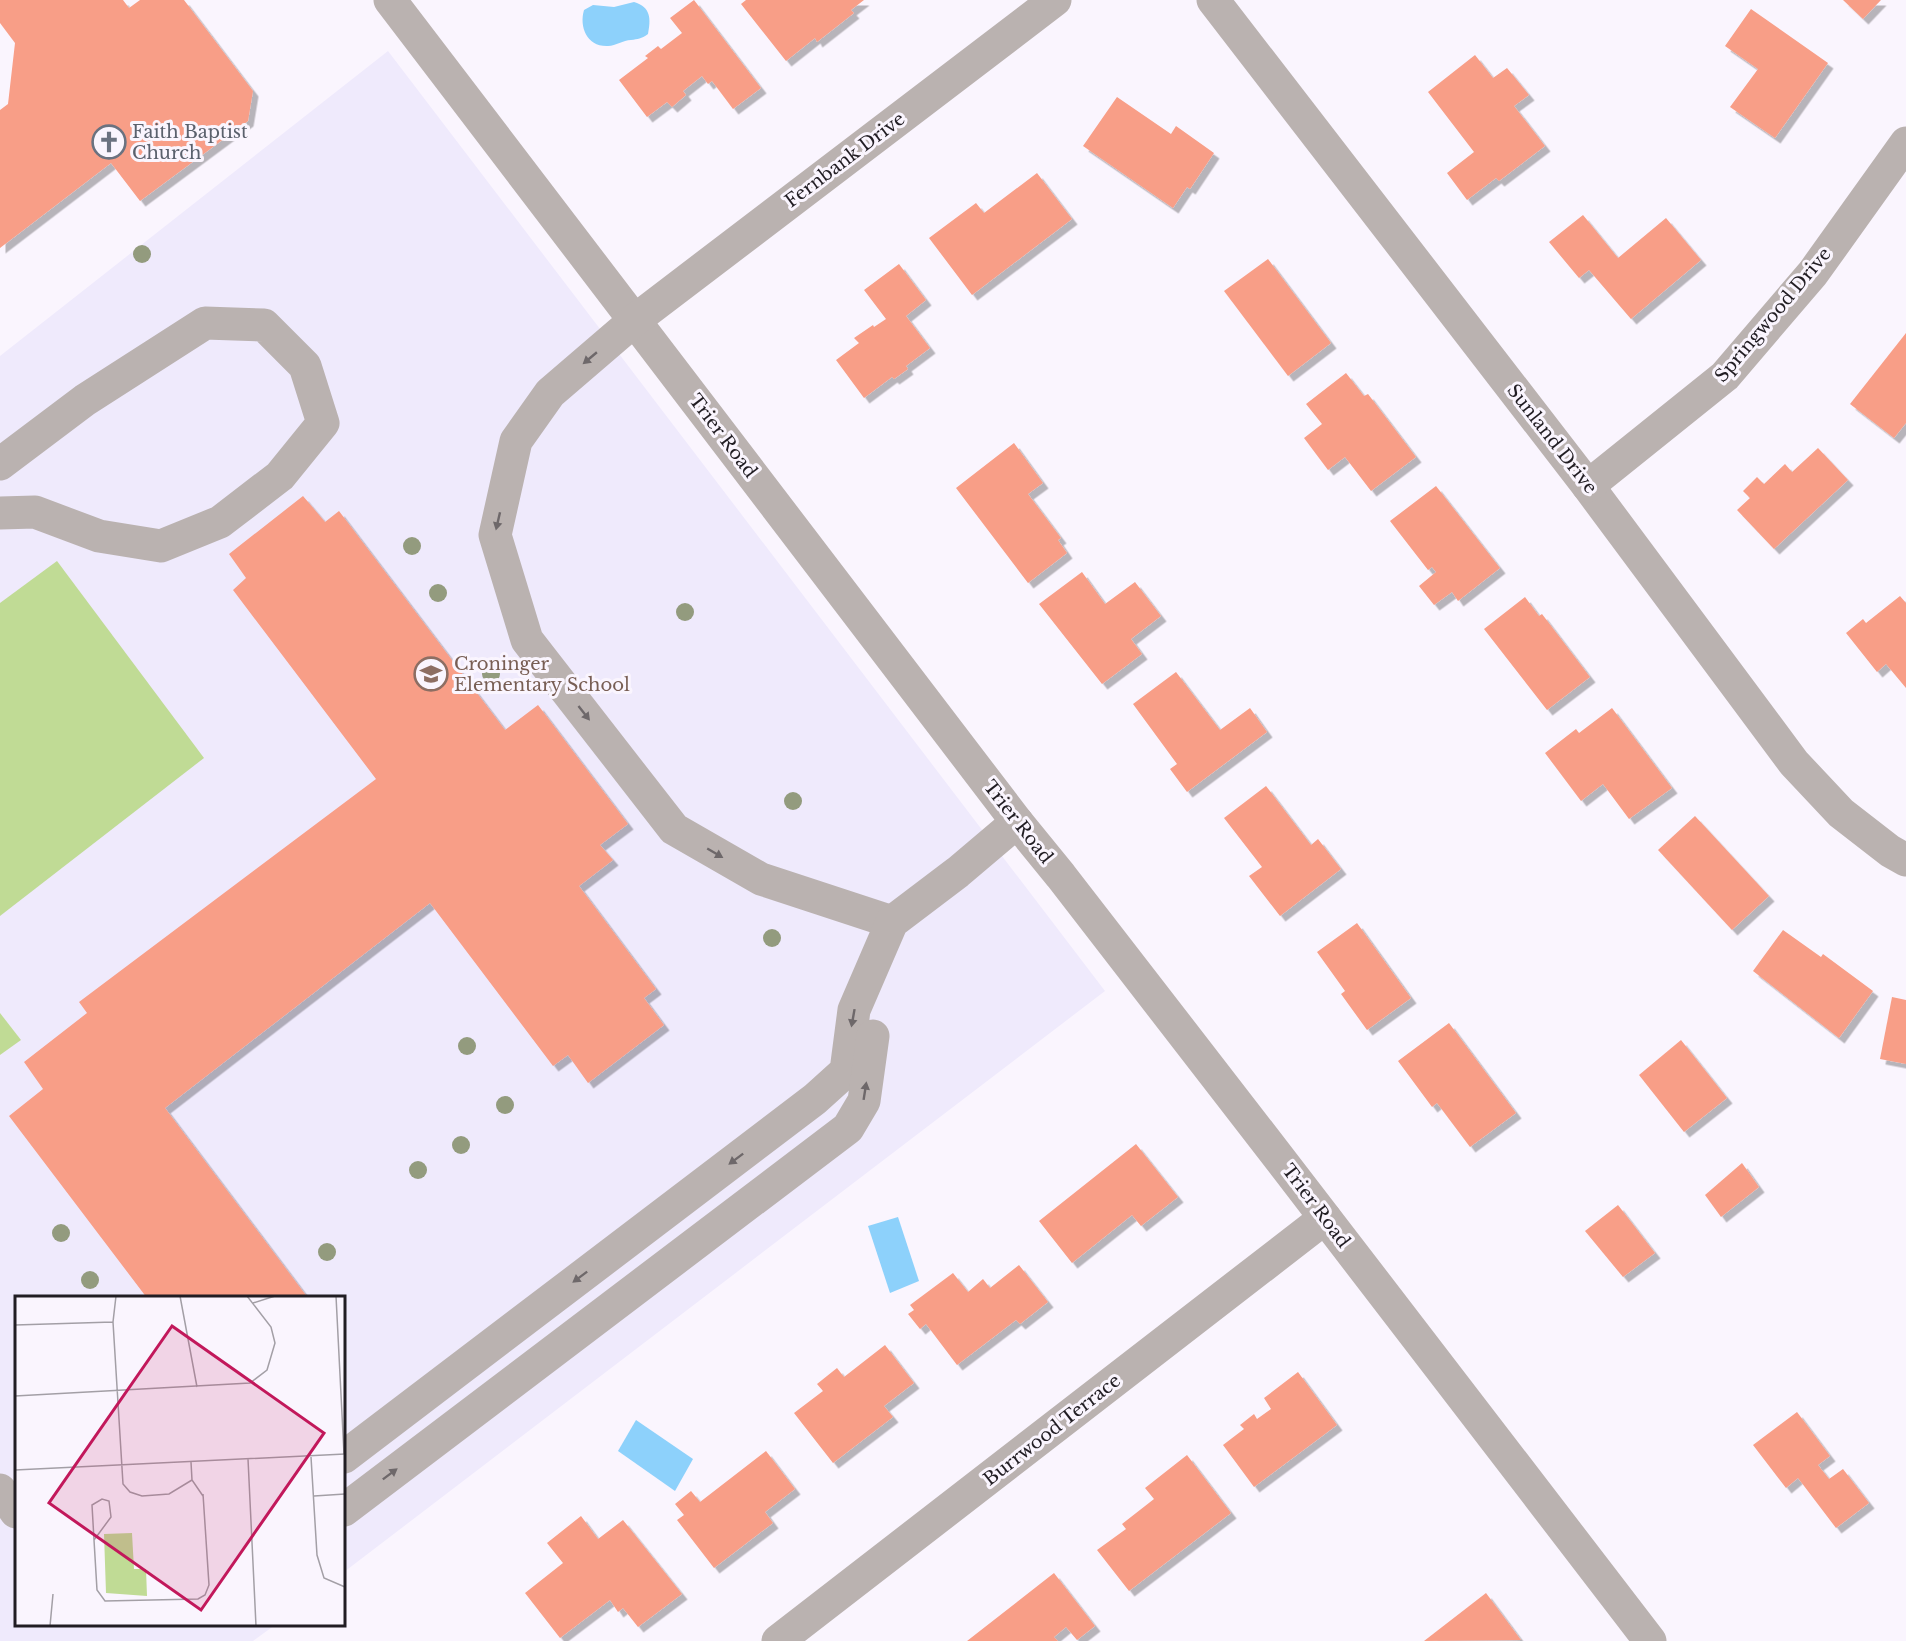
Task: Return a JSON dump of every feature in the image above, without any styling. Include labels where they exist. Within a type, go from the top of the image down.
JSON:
[{"type":"street","name":"Trier Road","points":[[390,0],[1017,822],[1650,1641]]},
{"type":"street","name":"Fernbank Drive","points":[[891,922],[761,879],[674,829],[527,640],[495,535],[516,441],[550,393],[636,320],[1055,0]]},
{"type":"street","name":"Sunland Drive","points":[[1214,0],[1588,486],[1794,764],[1841,813],[1890,851],[1906,860]]},
{"type":"street","name":"Springwood Drive","points":[[1588,486],[1725,376],[1813,273],[1906,143]]},
{"type":"street","points":[[0,464],[85,400],[205,323],[264,325],[305,366],[323,423],[280,476],[220,522],[161,546],[99,536],[35,512],[0,513]]},
{"type":"street","points":[[345,1482],[827,1118],[841,1101],[854,1010],[891,922],[958,872],[1017,822]]},
{"type":"street","points":[[345,1509],[848,1128],[864,1101],[879,994],[874,963]]},
{"type":"street","points":[[345,1456],[815,1099],[846,1071]]},
{"type":"street","name":"Burrwood Terrace","points":[[778,1641],[1325,1218]]},
{"type":"street","points":[[0,1490],[15,1511]]},
{"type":"shaded area","name":"Croninger Elementary School","points":[[388,51],[1105,991],[345,1571],[345,1296],[15,1296],[15,1626],[274,1626],[253,1641],[0,1641],[0,356]]},
{"type":"green space","points":[[57,561],[204,758],[0,916],[0,603]]},
{"type":"green space","points":[[0,1013],[21,1040],[0,1055]]},
{"type":"water","points":[[634,2],[647,10],[648,34],[611,46],[595,43],[586,35],[583,23],[584,10],[593,5],[614,7]]},
{"type":"water","points":[[898,1217],[919,1281],[890,1293],[868,1226]]},
{"type":"water","points":[[636,1420],[693,1459],[675,1491],[618,1451]]},
{"type":"building","name":"Faith Baptist Church","points":[[0,0],[123,0],[129,8],[140,0],[184,0],[253,91],[248,121],[140,201],[111,163],[0,248],[0,110],[8,104],[15,43],[0,23]]},
{"type":"building","points":[[694,0],[761,88],[733,109],[712,81],[708,84],[702,76],[683,91],[686,95],[672,107],[667,102],[647,117],[619,80],[648,58],[645,56],[658,46],[661,49],[682,33],[670,18]]},
{"type":"building","points":[[746,0],[864,0],[851,10],[854,13],[817,42],[815,38],[786,61],[741,4]]},
{"type":"building","points":[[1843,0],[1881,0],[1863,19]]},
{"type":"building","points":[[1751,9],[1828,63],[1775,138],[1730,107],[1758,69],[1725,46]]},
{"type":"building","points":[[1475,55],[1493,78],[1507,68],[1529,95],[1514,106],[1545,146],[1499,181],[1496,178],[1467,200],[1447,173],[1474,152],[1428,92]]},
{"type":"building","points":[[1117,97],[1171,134],[1176,126],[1214,153],[1190,189],[1187,187],[1173,208],[1083,146]]},
{"type":"building","points":[[1037,173],[1072,219],[972,295],[929,238],[976,203],[984,213]]},
{"type":"building","points":[[1583,215],[1618,258],[1666,218],[1701,260],[1631,319],[1589,270],[1579,278],[1549,242]]},
{"type":"building","points":[[1268,259],[1331,343],[1288,376],[1224,291]]},
{"type":"building","points":[[899,264],[926,300],[906,316],[930,348],[906,366],[908,369],[894,379],[892,377],[864,398],[836,360],[859,343],[854,338],[886,319],[864,290]]},
{"type":"building","points":[[1906,333],[1906,423],[1894,438],[1850,404]]},
{"type":"building","points":[[1346,373],[1364,396],[1368,394],[1416,457],[1371,491],[1345,457],[1328,470],[1304,438],[1322,424],[1306,404]]},
{"type":"building","points":[[1014,443],[1043,483],[1028,494],[1061,538],[1058,540],[1067,553],[1028,583],[956,488]]},
{"type":"building","points":[[1818,448],[1848,480],[1774,549],[1737,510],[1750,498],[1743,491],[1757,477],[1764,484],[1785,464],[1792,472]]},
{"type":"building","points":[[1436,486],[1500,568],[1458,601],[1452,592],[1434,605],[1419,586],[1436,572],[1432,567],[1428,570],[1390,521]]},
{"type":"building","name":"Croninger Elementary School","points":[[303,496],[325,522],[339,511],[505,730],[538,705],[628,824],[600,845],[613,860],[579,886],[656,989],[644,998],[664,1025],[588,1083],[568,1055],[553,1066],[430,903],[165,1108],[306,1296],[145,1296],[9,1116],[43,1089],[24,1062],[87,1013],[79,1002],[376,779],[233,590],[246,578],[229,554]]},
{"type":"building","points":[[1082,572],[1105,604],[1135,582],[1161,616],[1131,639],[1142,654],[1102,684],[1039,604]]},
{"type":"building","points":[[1900,596],[1906,603],[1906,688],[1886,664],[1877,672],[1846,633],[1863,619],[1866,623]]},
{"type":"building","points":[[1525,597],[1539,616],[1542,614],[1590,677],[1547,710],[1484,629]]},
{"type":"building","points":[[1176,672],[1220,730],[1250,708],[1267,732],[1187,792],[1170,769],[1177,764],[1133,704]]},
{"type":"building","points":[[1612,708],[1672,788],[1629,819],[1603,784],[1581,801],[1545,753],[1576,729],[1579,733]]},
{"type":"building","points":[[1266,786],[1311,845],[1318,839],[1341,869],[1280,916],[1249,876],[1262,867],[1224,818]]},
{"type":"building","points":[[1695,816],[1769,896],[1732,930],[1658,850]]},
{"type":"building","points":[[1357,923],[1411,998],[1367,1030],[1341,994],[1345,991],[1317,952]]},
{"type":"building","points":[[1783,930],[1821,957],[1823,954],[1873,991],[1839,1038],[1753,971]]},
{"type":"building","points":[[1892,997],[1906,1000],[1906,1064],[1880,1059]]},
{"type":"building","points":[[1449,1023],[1516,1113],[1470,1147],[1437,1103],[1432,1107],[1398,1061]]},
{"type":"building","points":[[1681,1040],[1727,1098],[1684,1132],[1639,1075]]},
{"type":"building","points":[[1136,1144],[1178,1197],[1141,1226],[1132,1215],[1072,1263],[1039,1221]]},
{"type":"building","points":[[1742,1163],[1759,1187],[1721,1217],[1705,1195]]},
{"type":"building","points":[[1618,1205],[1655,1253],[1623,1277],[1585,1231]]},
{"type":"building","points":[[1019,1265],[1048,1302],[1020,1324],[1016,1320],[957,1365],[926,1324],[920,1329],[908,1314],[914,1310],[910,1305],[953,1273],[968,1292],[983,1279],[990,1288]]},
{"type":"building","points":[[885,1345],[914,1383],[884,1406],[893,1417],[833,1463],[794,1413],[823,1391],[817,1384],[837,1368],[844,1377]]},
{"type":"building","points":[[1298,1372],[1337,1425],[1254,1487],[1223,1445],[1244,1429],[1240,1425],[1254,1414],[1257,1419],[1271,1409],[1264,1398]]},
{"type":"building","points":[[1797,1412],[1830,1456],[1818,1465],[1829,1479],[1843,1469],[1869,1503],[1836,1528],[1798,1478],[1786,1488],[1753,1445]]},
{"type":"building","points":[[766,1451],[795,1489],[765,1512],[773,1523],[714,1568],[677,1520],[684,1515],[675,1504],[691,1491],[700,1502]]},
{"type":"building","points":[[1187,1455],[1231,1513],[1129,1591],[1097,1550],[1126,1529],[1122,1524],[1154,1499],[1145,1488]]},
{"type":"building","points":[[581,1516],[598,1539],[623,1520],[682,1594],[638,1627],[623,1608],[618,1612],[610,1600],[560,1638],[525,1593],[563,1563],[547,1543]]},
{"type":"building","points":[[1054,1573],[1095,1626],[1077,1640],[1066,1627],[1054,1637],[1058,1641],[967,1641]]},
{"type":"building","points":[[1486,1593],[1521,1640],[1424,1641]]},
{"type":"place","name":"Faith Baptist Church","points":[[109,142]]},
{"type":"place","name":"Croninger Elementary School","points":[[431,674]]}]
